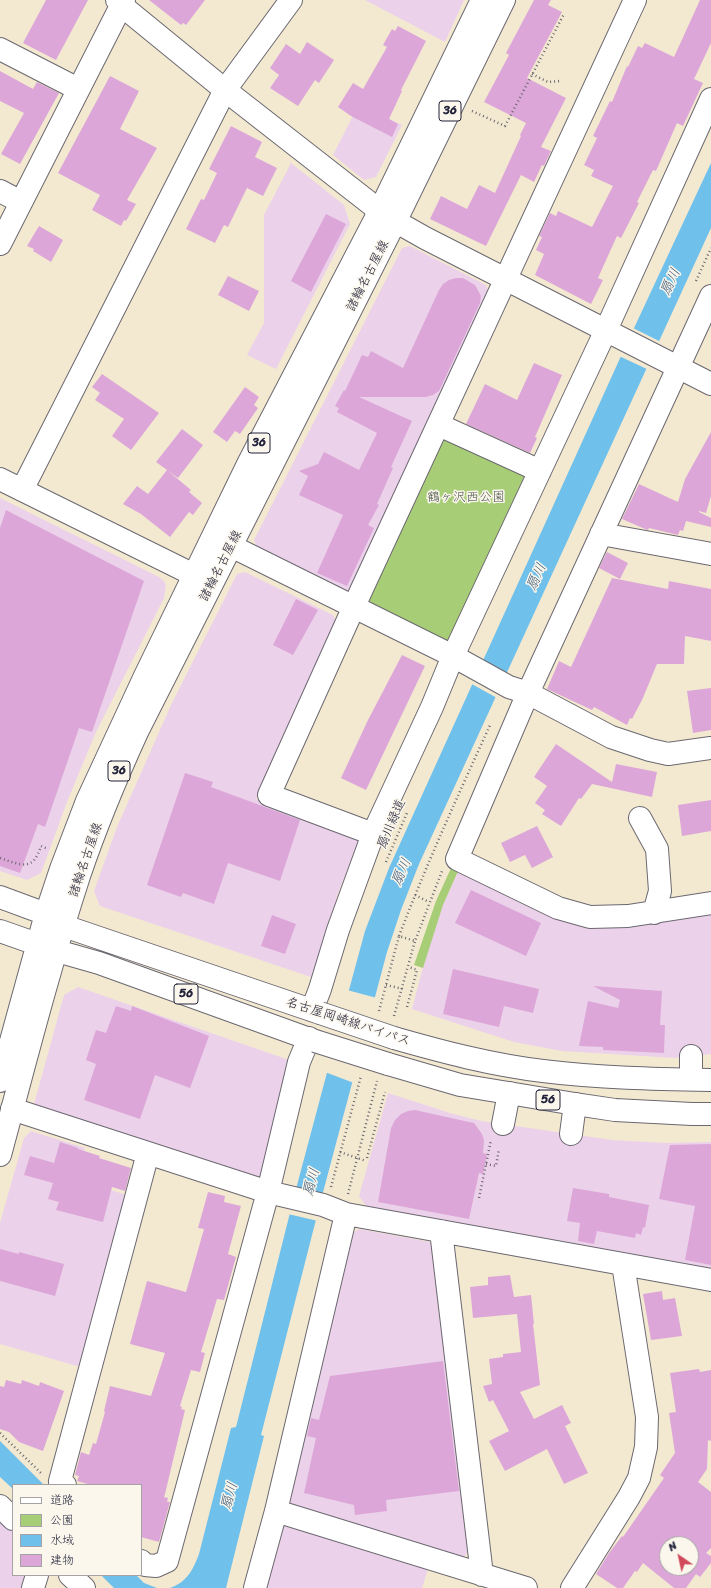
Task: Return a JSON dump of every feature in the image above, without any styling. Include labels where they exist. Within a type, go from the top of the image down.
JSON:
[{"type":"street","points":[[22,490],[225,90],[291,0]]},
{"type":"street","name":"諸輪名古屋線","points":[[55,920],[80,876],[119,772],[138,730],[231,546],[387,217],[482,0]]},
{"type":"street","name":"諸輪名古屋線","points":[[0,1081],[48,947],[55,920],[61,869],[87,801],[249,462],[387,217],[504,0]]},
{"type":"street","points":[[0,244],[121,2],[193,54],[225,90],[387,217],[711,384]]},
{"type":"street","points":[[373,834],[269,795],[627,10]]},
{"type":"street","points":[[0,49],[78,89]]},
{"type":"street","points":[[316,1012],[320,989],[338,930],[373,834],[432,707],[453,656],[540,471],[615,335],[711,99]]},
{"type":"street","points":[[0,191],[22,202]]},
{"type":"street","points":[[711,296],[528,693],[457,859],[564,910],[590,917],[628,916],[711,904]]},
{"type":"street","points":[[439,425],[540,471]]},
{"type":"street","points":[[0,479],[194,575]]},
{"type":"street","points":[[601,534],[711,554]]},
{"type":"street","points":[[231,546],[453,656],[505,684],[528,693],[611,736],[650,750],[668,754],[711,748]]},
{"type":"street","points":[[640,818],[656,849],[659,868],[660,891],[654,913]]},
{"type":"street","name":"名古屋岡崎線バイパス","points":[[0,897],[55,920],[316,1012],[394,1038],[465,1058],[542,1071],[614,1078],[701,1080]]},
{"type":"street","name":"名古屋岡崎線バイパス","points":[[0,931],[99,963],[312,1040],[460,1085],[615,1110],[711,1114]]},
{"type":"street","name":"諸輪名古屋線","points":[[0,1156],[37,1018],[48,947]]},
{"type":"street","points":[[142,1562],[145,1565],[156,1566],[167,1560],[261,1215],[278,1195],[299,1062],[312,1040]]},
{"type":"street","points":[[691,1056],[701,1080]]},
{"type":"street","points":[[497,1130],[510,1093]]},
{"type":"street","points":[[571,1134],[574,1104]]},
{"type":"street","points":[[12,1109],[278,1195],[323,1205],[344,1214],[441,1231],[551,1247],[623,1264],[711,1280]]},
{"type":"street","points":[[63,1484],[60,1481],[148,1153]]},
{"type":"street","points":[[255,1588],[276,1512],[344,1214]]},
{"type":"street","points":[[441,1231],[482,1575]]},
{"type":"street","points":[[572,1588],[630,1497],[639,1478],[646,1447],[647,1417],[623,1264]]},
{"type":"street","points":[[0,1506],[12,1518]]},
{"type":"street","points":[[276,1512],[526,1588]]},
{"type":"street","points":[[33,1588],[37,1576]]},
{"type":"street","points":[[71,1576],[84,1588]]},
{"type":"path","points":[[468,109],[505,126],[564,14]]},
{"type":"path","points":[[532,74],[548,82],[560,81]]},
{"type":"path","points":[[399,936],[415,895],[492,719]]},
{"type":"path","name":"扇川緑道","points":[[384,867],[410,806]]},
{"type":"path","points":[[0,858],[23,866],[33,862],[37,858],[42,846],[54,851]]},
{"type":"path","points":[[415,895],[429,902]]},
{"type":"path","points":[[398,1004],[415,941]]},
{"type":"path","points":[[407,1007],[417,970],[408,967]]},
{"type":"path","points":[[386,985],[403,989]]},
{"type":"path","points":[[344,1214],[374,1090]]},
{"type":"path","points":[[340,1152],[366,1160],[385,1092]]},
{"type":"path","points":[[479,1198],[486,1164],[497,1130]]},
{"type":"path","points":[[486,1164],[496,1166],[499,1149]]},
{"type":"path","points":[[0,1432],[43,1474]]},
{"type":"shaded area","points":[[365,0],[464,0],[445,42]]},
{"type":"shaded area","points":[[359,104],[402,125],[376,177],[364,180],[333,155]]},
{"type":"shaded area","points":[[291,163],[344,205],[350,224],[276,369],[247,355],[264,323],[264,215]]},
{"type":"shaded area","points":[[410,246],[486,285],[489,293],[356,589],[344,594],[258,550],[254,540],[402,248]]},
{"type":"shaded area","points":[[0,498],[159,577],[164,581],[166,586],[164,598],[96,732],[67,802],[41,873],[27,880],[0,871]]},
{"type":"shaded area","points":[[245,572],[333,615],[337,624],[256,799],[356,835],[359,843],[339,890],[314,978],[100,906],[94,891],[117,827],[171,705],[237,574]]},
{"type":"shaded area","points":[[459,869],[557,914],[711,910],[711,1054],[675,1058],[562,1051],[514,1042],[412,1009],[430,941],[443,905]]},
{"type":"shaded area","points":[[78,987],[292,1061],[265,1173],[255,1179],[38,1109],[34,1104],[64,995]]},
{"type":"shaded area","points":[[388,1093],[450,1113],[481,1121],[612,1140],[666,1143],[711,1142],[711,1271],[368,1209],[359,1196]]},
{"type":"shaded area","points":[[31,1131],[85,1148],[76,1179],[130,1196],[84,1368],[0,1344],[0,1223],[24,1138]]},
{"type":"shaded area","points":[[359,1229],[430,1242],[435,1248],[472,1549],[460,1560],[292,1510],[286,1500],[351,1234]]},
{"type":"shaded area","points":[[0,1517],[12,1529],[12,1576],[28,1576],[25,1588],[0,1588]]},
{"type":"shaded area","points":[[287,1524],[429,1566],[422,1588],[262,1588],[276,1531]]},
{"type":"green space","name":"鶴ヶ沢西公園","points":[[449,437],[524,471],[527,480],[452,639],[444,641],[371,606],[369,597],[441,440]]},
{"type":"green space","points":[[452,866],[459,869],[443,905],[423,968],[414,965],[436,901]]},
{"type":"water","name":"扇川","points":[[711,163],[711,228],[419,864],[401,910],[387,952],[322,1196],[261,1435],[264,1436],[226,1588],[170,1588],[181,1582],[189,1575],[199,1554],[231,1428],[236,1427],[296,1189],[365,931],[389,868],[621,356]]},
{"type":"water","points":[[0,1441],[43,1484],[12,1484],[12,1488],[0,1477]]},
{"type":"water","points":[[102,1576],[137,1576],[144,1583],[157,1588],[114,1588]]},
{"type":"pier","points":[[633,328],[661,342],[649,370],[619,356]]},
{"type":"pier","points":[[481,660],[502,689],[497,698],[470,683]]},
{"type":"pier","points":[[347,990],[377,998],[354,1083],[325,1072]]},
{"type":"pier","points":[[294,1188],[323,1200],[318,1221],[288,1214]]},
{"type":"building","points":[[46,0],[88,0],[56,60],[23,43]]},
{"type":"building","points":[[149,0],[205,0],[186,25],[183,23],[181,25]]},
{"type":"building","points":[[534,0],[551,0],[548,5],[562,12],[527,78],[566,98],[541,147],[551,151],[544,166],[542,165],[534,182],[521,175],[486,246],[430,219],[441,196],[467,209],[479,185],[495,193],[526,123],[484,102],[509,55],[506,53]]},
{"type":"building","points":[[700,0],[711,0],[711,43],[694,79],[703,83],[683,126],[677,123],[656,171],[653,170],[637,202],[639,203],[621,238],[617,236],[598,278],[603,280],[591,304],[535,275],[544,254],[536,250],[542,237],[539,236],[550,213],[556,216],[558,211],[592,227],[613,186],[591,176],[594,170],[584,165],[597,138],[593,136],[610,101],[612,102],[627,66],[628,67],[638,46],[642,48],[645,43],[674,57]]},
{"type":"building","points":[[398,26],[426,41],[401,90],[402,91],[389,119],[398,124],[392,137],[351,116],[338,107],[353,83],[363,89],[387,47],[383,45],[392,29],[395,31]]},
{"type":"building","points":[[307,42],[334,60],[319,83],[315,80],[298,106],[270,88],[279,75],[270,68],[286,44],[300,54]]},
{"type":"building","points":[[0,71],[33,89],[37,82],[59,93],[20,164],[1,154],[24,113],[0,101]]},
{"type":"building","points":[[110,76],[139,91],[120,129],[157,148],[127,200],[136,204],[126,221],[124,220],[121,226],[92,210],[100,195],[58,173]]},
{"type":"building","points":[[231,126],[262,142],[255,157],[277,168],[263,196],[247,188],[228,227],[224,225],[215,243],[186,229],[201,199],[204,200],[217,173],[209,169]]},
{"type":"building","points":[[326,214],[346,224],[311,292],[291,281]]},
{"type":"building","points":[[39,226],[63,240],[51,262],[33,251],[34,249],[27,246]]},
{"type":"building","points":[[228,276],[259,291],[249,311],[218,295]]},
{"type":"building","points":[[456,278],[463,278],[475,285],[481,296],[480,303],[439,391],[426,397],[359,397],[412,421],[391,467],[393,468],[377,504],[379,505],[368,525],[374,528],[347,586],[317,573],[343,515],[299,495],[308,476],[299,471],[318,464],[324,452],[359,470],[377,433],[337,412],[339,408],[335,406],[344,390],[345,391],[362,355],[368,357],[371,351],[403,368],[439,290],[443,284]]},
{"type":"building","points":[[534,363],[562,375],[535,437],[537,438],[530,453],[466,424],[485,384],[517,400]]},
{"type":"building","points":[[102,374],[159,413],[131,450],[112,436],[124,419],[95,400],[100,393],[92,387]]},
{"type":"building","points":[[245,387],[259,397],[254,405],[258,408],[240,434],[235,431],[227,442],[213,432]]},
{"type":"building","points":[[182,429],[203,445],[178,478],[156,462]]},
{"type":"building","points":[[711,432],[711,496],[706,513],[699,512],[711,518],[711,527],[686,521],[683,531],[680,530],[678,535],[649,528],[648,530],[622,519],[639,484],[678,502],[685,479]]},
{"type":"building","points":[[167,470],[191,490],[189,492],[202,503],[193,515],[189,512],[170,537],[141,514],[123,504],[137,486],[148,494]]},
{"type":"building","points":[[6,510],[144,581],[92,732],[79,728],[45,827],[38,824],[20,873],[0,866],[0,528]]},
{"type":"building","points":[[607,552],[628,563],[620,579],[599,568]]},
{"type":"building","points":[[612,578],[668,589],[669,581],[711,589],[711,641],[685,636],[684,664],[657,664],[642,700],[632,719],[630,718],[627,725],[594,707],[592,710],[547,689],[559,661],[571,667]]},
{"type":"building","points":[[296,599],[318,610],[293,655],[273,645]]},
{"type":"building","points":[[402,655],[425,666],[366,790],[341,778],[368,720]]},
{"type":"building","points":[[711,688],[711,730],[693,733],[687,691]]},
{"type":"building","points":[[556,744],[612,782],[616,764],[657,772],[652,797],[592,784],[581,799],[579,798],[561,826],[542,814],[545,810],[535,803],[547,786],[534,777]]},
{"type":"building","points":[[185,773],[213,782],[211,787],[300,820],[280,881],[228,863],[214,904],[183,893],[181,897],[147,885]]},
{"type":"building","points":[[711,800],[711,831],[682,836],[678,805]]},
{"type":"building","points":[[537,826],[553,857],[532,868],[525,855],[510,862],[501,843]]},
{"type":"building","points":[[471,890],[541,923],[526,956],[455,923]]},
{"type":"building","points":[[272,915],[296,924],[285,954],[261,946]]},
{"type":"building","points":[[453,969],[539,989],[533,1013],[504,1006],[499,1027],[443,1014]]},
{"type":"building","points":[[593,986],[662,991],[660,1025],[665,1025],[664,1053],[603,1050],[603,1047],[579,1046],[588,1001],[618,1008],[620,1000]]},
{"type":"building","points":[[116,1006],[131,1011],[132,1006],[209,1036],[190,1088],[155,1075],[140,1119],[84,1100],[96,1064],[86,1060],[96,1030],[106,1033]]},
{"type":"building","points":[[415,1110],[474,1123],[482,1134],[484,1140],[483,1153],[487,1154],[483,1174],[479,1173],[469,1219],[378,1202],[391,1128],[395,1120],[401,1114]]},
{"type":"building","points":[[60,1142],[100,1156],[99,1158],[131,1168],[125,1191],[112,1187],[103,1222],[56,1210],[59,1202],[48,1199],[53,1183],[24,1175],[30,1156],[54,1163]]},
{"type":"building","points":[[711,1144],[711,1265],[685,1260],[695,1206],[659,1199],[670,1145]]},
{"type":"building","points":[[573,1188],[609,1194],[609,1197],[649,1205],[645,1228],[643,1227],[641,1235],[636,1233],[635,1238],[597,1231],[594,1244],[578,1241],[580,1223],[567,1221]]},
{"type":"building","points":[[208,1192],[225,1196],[224,1202],[241,1206],[228,1254],[236,1257],[224,1300],[217,1299],[201,1352],[205,1353],[200,1372],[191,1370],[180,1406],[182,1407],[181,1409],[185,1410],[164,1497],[168,1498],[167,1502],[170,1502],[159,1542],[142,1537],[142,1484],[88,1484],[77,1481],[79,1476],[75,1475],[81,1452],[89,1455],[93,1443],[96,1444],[105,1412],[110,1386],[151,1396],[165,1353],[130,1344],[147,1281],[186,1292],[204,1229],[198,1228]]},
{"type":"building","points":[[0,1249],[19,1254],[19,1252],[64,1264],[55,1296],[0,1281]]},
{"type":"building","points":[[510,1275],[514,1297],[531,1295],[540,1385],[520,1392],[534,1419],[562,1405],[571,1423],[565,1426],[588,1473],[564,1484],[547,1449],[505,1471],[489,1441],[509,1431],[493,1400],[489,1402],[483,1386],[492,1384],[489,1359],[503,1357],[503,1354],[521,1352],[517,1314],[473,1318],[470,1287],[488,1285],[488,1277]]},
{"type":"building","points":[[662,1291],[663,1300],[675,1298],[682,1336],[651,1340],[643,1294]]},
{"type":"building","points":[[443,1361],[459,1491],[386,1500],[387,1511],[355,1515],[354,1505],[304,1493],[316,1438],[307,1436],[311,1418],[319,1420],[330,1376]]},
{"type":"building","points":[[699,1369],[700,1372],[711,1370],[711,1441],[708,1440],[707,1469],[698,1482],[711,1492],[711,1548],[706,1553],[711,1556],[711,1563],[700,1577],[699,1576],[699,1536],[659,1536],[659,1576],[643,1563],[637,1572],[635,1571],[623,1588],[617,1588],[596,1574],[609,1553],[622,1536],[623,1537],[664,1478],[660,1475],[675,1453],[669,1413],[676,1412],[670,1373]]},
{"type":"building","points":[[6,1380],[21,1384],[22,1380],[39,1386],[40,1382],[64,1391],[43,1451],[19,1442],[9,1432],[0,1429],[0,1386],[4,1387]]},
{"type":"building","points":[[659,1576],[695,1576],[686,1588],[674,1588]]}]
